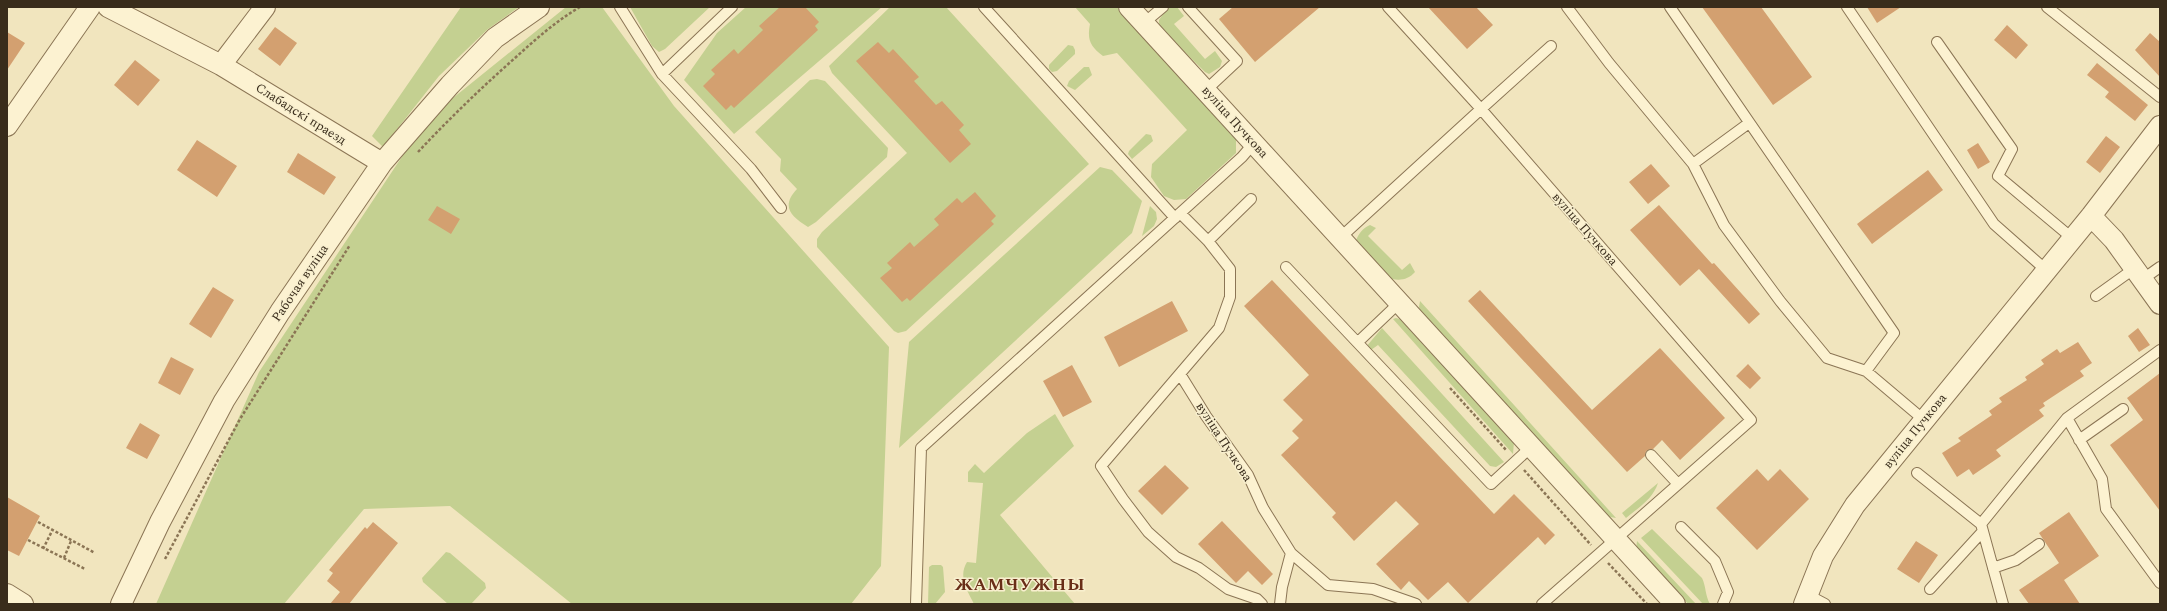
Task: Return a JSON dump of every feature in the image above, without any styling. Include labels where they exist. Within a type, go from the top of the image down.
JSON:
[{"type":"street","points":[[7,126],[90,7]]},
{"type":"street","name":"Слабадскі праезд","points":[[108,7],[221,65],[382,163]]},
{"type":"street","points":[[221,65],[265,7]]},
{"type":"street","name":"Рабочая вуліца","points":[[121,604],[160,522],[224,401],[280,312],[382,163],[450,85],[495,38],[539,7]]},
{"type":"street","name":"вуліца Пучкова","points":[[1129,7],[1341,237],[1614,540],[1674,604]]},
{"type":"street","name":"вуліца Пучкова","points":[[1806,599],[1823,556],[1855,505],[2091,216],[2160,126]]},
{"type":"street","points":[[2091,216],[2114,240],[2160,304]]},
{"type":"street","points":[[7,594],[23,604]]},
{"type":"lane","points":[[620,7],[662,74],[751,168],[781,208]]},
{"type":"lane","points":[[662,74],[732,7]]},
{"type":"lane","points":[[984,7],[1178,216],[1208,241],[1230,270],[1230,297],[1219,328],[1102,466],[1123,499],[1148,532],[1176,556],[1198,568],[1228,589],[1257,599],[1262,604]]},
{"type":"lane","points":[[1144,23],[1163,7]]},
{"type":"lane","points":[[1188,7],[1238,61],[1206,90]]},
{"type":"lane","points":[[1388,7],[1480,108]]},
{"type":"lane","points":[[1567,7],[1609,63],[1693,164],[1724,225],[1780,301],[1827,358],[1866,371],[1924,420]]},
{"type":"lane","points":[[1670,7],[1894,333],[1866,371]]},
{"type":"lane","points":[[1847,7],[1994,224],[2046,270]]},
{"type":"lane","points":[[2047,7],[2160,97]]},
{"type":"lane","points":[[1937,42],[2012,149],[1998,176],[2072,238]]},
{"type":"lane","points":[[1341,237],[1480,108],[1551,46]]},
{"type":"lane","name":"вуліца Пучкова","points":[[1480,108],[1751,420],[1542,604]]},
{"type":"lane","points":[[1693,164],[1750,123]]},
{"type":"lane","points":[[916,604],[921,448],[1178,216],[1242,157],[1254,143]]},
{"type":"lane","points":[[1208,241],[1251,199]]},
{"type":"lane","points":[[1286,267],[1491,484],[1531,447]]},
{"type":"lane","points":[[2096,296],[2139,273],[2160,267]]},
{"type":"lane","points":[[1358,342],[1400,302]]},
{"type":"lane","points":[[1930,588],[1982,527],[2067,418],[2160,350]]},
{"type":"lane","name":"вуліца Пучкова","points":[[1180,374],[1206,416],[1248,475],[1263,508],[1291,553],[1328,585],[1373,589],[1416,604]]},
{"type":"lane","points":[[2079,440],[2123,409]]},
{"type":"lane","points":[[2067,418],[2102,480],[2106,509],[2160,583]]},
{"type":"lane","points":[[1651,455],[1678,484]]},
{"type":"lane","points":[[1917,473],[1982,527],[2003,604]]},
{"type":"lane","points":[[1682,527],[1715,561],[1728,592],[1723,604]]},
{"type":"lane","points":[[1993,568],[2016,560],[2039,544]]},
{"type":"lane","points":[[1280,604],[1282,587],[1291,553]]},
{"type":"lane","points":[[1806,599],[1825,604]]},
{"type":"path","points":[[412,158],[453,114],[504,68],[558,20],[580,7]]},
{"type":"path","points":[[162,563],[240,420],[354,239]]},
{"type":"path","points":[[38,522],[95,553]]},
{"type":"path","points":[[42,549],[53,529]]},
{"type":"path","points":[[28,540],[42,549],[85,569]]},
{"type":"path","points":[[64,558],[72,541]]},
{"type":"green space","points":[[461,7],[519,7],[488,29],[439,76],[383,147],[372,136]]},
{"type":"green space","points":[[566,7],[602,7],[674,106],[889,347],[881,566],[851,604],[572,604],[450,506],[364,509],[284,604],[156,604],[259,372],[427,119]]},
{"type":"green space","points":[[630,7],[710,7],[665,49],[659,52],[652,46]]},
{"type":"green space","points":[[746,7],[882,7],[734,134],[684,80],[717,33]]},
{"type":"green space","points":[[890,7],[946,7],[1089,164],[906,331],[898,333],[894,331],[817,247],[817,239],[822,232],[907,153],[832,73],[829,66]]},
{"type":"green space","points":[[1075,7],[1117,7],[1236,135],[1236,153],[1186,199],[1174,200],[1164,196],[1151,177],[1152,164],[1187,130],[1117,53],[1103,56],[1092,46],[1089,39],[1090,24]]},
{"type":"green space","points":[[1168,7],[1177,7],[1184,16],[1174,24],[1205,59],[1215,51],[1222,61],[1220,67],[1209,74],[1205,72],[1159,27],[1159,20]]},
{"type":"green space","points":[[1068,45],[1073,46],[1075,54],[1057,71],[1052,72],[1049,69],[1049,65]]},
{"type":"green space","points":[[1084,67],[1089,67],[1092,75],[1075,90],[1067,86],[1069,81]]},
{"type":"green space","points":[[817,79],[825,81],[888,148],[887,157],[816,222],[808,227],[796,219],[790,210],[789,201],[797,189],[780,171],[781,159],[755,132],[810,80]]},
{"type":"green space","points":[[1146,134],[1151,135],[1153,141],[1132,159],[1128,154],[1129,151]]},
{"type":"green space","points":[[1100,167],[1112,170],[1142,201],[1132,233],[899,448],[909,342]]},
{"type":"green space","points":[[1150,206],[1156,212],[1157,219],[1154,226],[1142,236]]},
{"type":"green space","points":[[1370,225],[1376,228],[1368,236],[1402,270],[1410,263],[1415,272],[1413,274],[1405,279],[1392,279],[1356,241],[1361,232]]},
{"type":"green space","points":[[1420,301],[1616,518],[1605,516],[1421,313],[1419,307]]},
{"type":"green space","points":[[1396,318],[1403,320],[1514,442],[1513,454],[1393,319]]},
{"type":"green space","points":[[1382,328],[1504,462],[1496,467],[1490,466],[1378,345],[1371,350],[1366,347]]},
{"type":"green space","points":[[1055,414],[1074,446],[1000,515],[1075,604],[974,604],[964,583],[963,573],[967,562],[976,563],[983,483],[968,482],[968,472],[975,464],[984,473],[1027,433]]},
{"type":"green space","points":[[1658,483],[1653,494],[1626,518],[1622,513]]},
{"type":"green space","points":[[1652,529],[1702,578],[1710,604],[1703,604],[1641,538]]},
{"type":"green space","points":[[1637,541],[1696,604],[1688,604],[1636,550]]},
{"type":"green space","points":[[446,552],[450,553],[485,583],[486,588],[471,604],[448,604],[423,582],[422,578]]},
{"type":"green space","points":[[932,565],[941,565],[943,567],[945,592],[935,604],[928,604],[929,567]]},
{"type":"building","points":[[780,7],[805,7],[819,22],[815,26],[818,30],[734,108],[731,105],[726,110],[703,86],[715,74],[711,70],[734,49],[738,54],[763,30],[759,26]]},
{"type":"building","points":[[1233,7],[1320,7],[1255,62],[1219,19]]},
{"type":"building","points":[[1428,7],[1476,7],[1493,25],[1467,49]]},
{"type":"building","points":[[1702,7],[1761,7],[1812,77],[1773,105]]},
{"type":"building","points":[[1867,7],[1901,7],[1877,23]]},
{"type":"building","points":[[2007,25],[2028,45],[2016,59],[1994,40]]},
{"type":"building","points":[[275,27],[297,43],[280,66],[258,49]]},
{"type":"building","points":[[7,32],[25,43],[7,70]]},
{"type":"building","points":[[2150,33],[2160,42],[2160,77],[2135,50]]},
{"type":"building","points":[[878,42],[889,53],[893,49],[919,77],[914,81],[936,105],[942,101],[964,125],[959,130],[971,144],[950,163],[856,61]]},
{"type":"building","points":[[135,60],[160,80],[138,106],[114,85]]},
{"type":"building","points":[[2097,63],[2148,105],[2135,121],[2105,97],[2109,92],[2087,75]]},
{"type":"building","points":[[2106,136],[2120,147],[2100,173],[2086,162]]},
{"type":"building","points":[[197,140],[237,166],[217,197],[177,170]]},
{"type":"building","points":[[1978,143],[1990,162],[1978,169],[1967,150]]},
{"type":"building","points":[[298,153],[336,177],[324,195],[287,172]]},
{"type":"building","points":[[1651,164],[1670,186],[1648,204],[1629,182]]},
{"type":"building","points":[[1928,170],[1943,190],[1872,244],[1857,224]]},
{"type":"building","points":[[975,192],[996,216],[991,221],[994,224],[910,301],[907,298],[902,302],[880,278],[892,268],[887,263],[910,242],[914,247],[939,225],[934,219],[957,198],[962,203]]},
{"type":"building","points":[[1659,205],[1712,264],[1714,263],[1760,314],[1749,324],[1699,269],[1680,286],[1630,230]]},
{"type":"building","points":[[437,206],[460,219],[451,234],[428,220]]},
{"type":"building","points":[[1272,280],[1494,514],[1514,494],[1555,535],[1545,545],[1538,537],[1468,603],[1448,582],[1428,600],[1409,581],[1401,590],[1376,564],[1419,524],[1396,501],[1354,541],[1332,517],[1336,513],[1281,455],[1299,438],[1292,431],[1303,420],[1283,400],[1309,375],[1244,306]]},
{"type":"building","points":[[213,287],[234,300],[211,338],[189,324]]},
{"type":"building","points":[[1480,290],[1592,410],[1660,348],[1725,418],[1680,460],[1662,440],[1653,449],[1646,451],[1645,456],[1627,472],[1468,301]]},
{"type":"building","points":[[1172,301],[1188,331],[1119,367],[1104,337]]},
{"type":"building","points":[[2138,328],[2150,345],[2139,352],[2128,336]]},
{"type":"building","points":[[2078,342],[2092,363],[2080,371],[2084,376],[2043,403],[2045,406],[2039,410],[2044,416],[1996,450],[2001,456],[1973,475],[1969,469],[1957,477],[1942,453],[1961,441],[1958,438],[1992,415],[1989,411],[2002,402],[1999,398],[2027,380],[2025,377],[2044,364],[2041,360],[2057,349],[2060,353]]},
{"type":"building","points":[[171,357],[194,369],[180,395],[158,383]]},
{"type":"building","points":[[1748,364],[1761,378],[1750,389],[1736,376]]},
{"type":"building","points":[[1072,365],[1092,402],[1063,417],[1043,381]]},
{"type":"building","points":[[2160,373],[2160,511],[2110,445],[2143,420],[2127,398]]},
{"type":"building","points":[[140,423],[160,435],[147,459],[126,448]]},
{"type":"building","points":[[1165,465],[1189,488],[1162,515],[1138,491]]},
{"type":"building","points":[[1757,469],[1768,481],[1780,469],[1809,499],[1757,550],[1716,508]]},
{"type":"building","points":[[7,497],[40,516],[19,556],[7,550]]},
{"type":"building","points":[[2069,512],[2099,556],[2064,580],[2080,604],[2029,604],[2019,590],[2059,563],[2039,533]]},
{"type":"building","points":[[1222,521],[1273,574],[1262,585],[1248,571],[1236,583],[1198,544]]},
{"type":"building","points":[[373,522],[398,543],[349,604],[330,604],[340,592],[327,581],[333,573],[329,570],[365,527],[367,529]]},
{"type":"building","points":[[1916,541],[1938,555],[1919,583],[1897,569]]},
{"type":"district","name":"ЖАМЧУЖНЫ","points":[[1020,585]]}]
